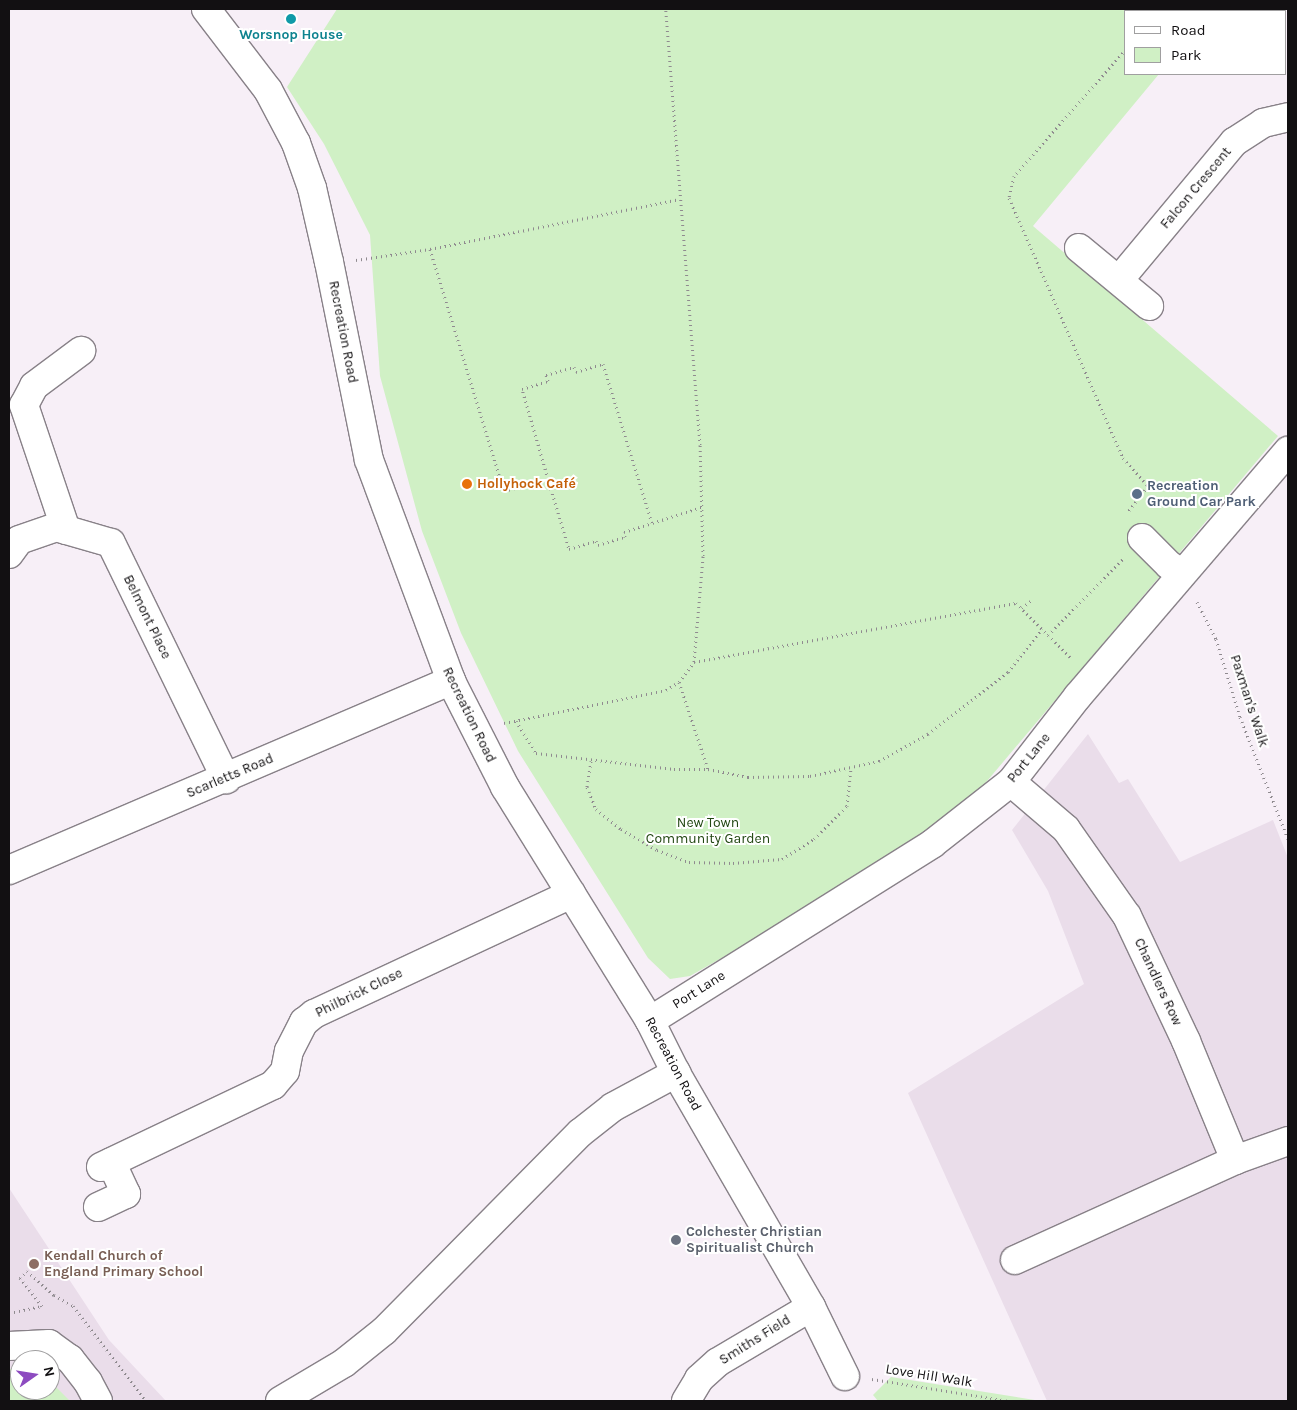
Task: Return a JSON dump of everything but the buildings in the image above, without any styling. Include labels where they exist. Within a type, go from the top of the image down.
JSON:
[{"type":"street","name":"Recreation Road","points":[[206,9],[268,90],[296,143],[318,216],[369,460],[451,681],[480,742],[650,1021],[676,1073],[811,1307],[845,1376]]},
{"type":"street","name":"Falcon Crescent","points":[[1119,280],[1234,142],[1263,123],[1288,117]]},
{"type":"street","points":[[1079,248],[1149,306]]},
{"type":"street","points":[[66,530],[24,405],[34,386],[80,351]]},
{"type":"street","name":"Port Lane","points":[[650,1021],[932,844],[1011,782],[1092,680],[1288,451]]},
{"type":"street","name":"Belmont Place","points":[[14,547],[56,527],[112,543],[226,778]]},
{"type":"street","points":[[1142,538],[1169,565],[1182,573]]},
{"type":"street","name":"Scarletts Road","points":[[9,870],[451,681]]},
{"type":"street","name":"Chandlers Row","points":[[1011,782],[1066,829],[1127,916],[1186,1041],[1235,1160]]},
{"type":"street","name":"Philbrick Close","points":[[98,1207],[126,1194],[106,1164],[273,1085],[286,1070],[289,1051],[304,1022],[314,1014],[571,894]]},
{"type":"street","points":[[280,1401],[344,1363],[384,1331],[580,1133],[613,1107],[676,1073]]},
{"type":"street","points":[[1015,1260],[1235,1160],[1288,1141]]},
{"type":"street","name":"Smiths Field","points":[[686,1401],[699,1379],[718,1362],[811,1307]]},
{"type":"street","points":[[9,1346],[49,1344],[70,1359],[88,1382],[98,1401]]},
{"type":"path","points":[[480,742],[502,723],[666,690],[679,682],[694,662],[703,556],[702,508],[666,9]]},
{"type":"path","points":[[374,259],[680,199]]},
{"type":"path","points":[[430,249],[504,491],[548,479]]},
{"type":"path","points":[[652,523],[603,364],[576,372],[574,367],[546,375],[548,381],[522,389],[569,549],[596,541],[598,545],[652,523],[702,508]]},
{"type":"path","points":[[1048,635],[1142,538],[1126,514],[1148,486],[1123,458]]},
{"type":"path","name":"Paxman's Walk","points":[[1182,573],[1216,639],[1240,717],[1288,839]]},
{"type":"path","points":[[1022,608],[1032,600]]},
{"type":"path","points":[[694,662],[1016,603],[1092,680]]},
{"type":"path","points":[[516,721],[536,753],[591,761],[708,769],[748,777],[810,776],[878,761],[928,734],[1008,672],[1042,629]]},
{"type":"path","points":[[679,682],[708,769]]},
{"type":"path","points":[[591,761],[587,787],[596,809],[657,850],[689,862],[782,860],[814,839],[847,806],[851,767]]},
{"type":"path","name":"Love Hill Walk","points":[[845,1376],[893,1381],[1010,1401]]},
{"type":"shaded area","points":[[1088,734],[1119,783],[1128,779],[1180,862],[1273,820],[1288,858],[1288,1401],[1047,1401],[908,1093],[1084,984],[1048,891],[1012,830]]},
{"type":"shaded area","name":"Kendall Church of England Primary School","points":[[9,1188],[109,1340],[166,1401],[9,1401]]},
{"type":"green space","name":"New Town Community Garden","points":[[337,9],[1213,9],[1124,10],[1124,75],[1158,75],[1033,226],[1278,436],[966,806],[884,866],[690,976],[670,979],[648,958],[518,751],[461,633],[422,531],[380,376],[370,235],[324,144],[287,87]]},
{"type":"green space","points":[[9,1369],[10,1400],[60,1400],[60,1391],[70,1401],[9,1401]]},
{"type":"green space","points":[[891,1377],[1041,1401],[878,1401],[873,1395]]},
{"type":"place","name":"Worsnop House","points":[[291,19]]},
{"type":"place","name":"Hollyhock Café","points":[[467,484]]},
{"type":"place","name":"Recreation Ground Car Park","points":[[1137,494]]},
{"type":"place","name":"Colchester Christian Spiritualist Church","points":[[676,1240]]},
{"type":"place","name":"Kendall Church of England Primary School","points":[[34,1264]]}]
